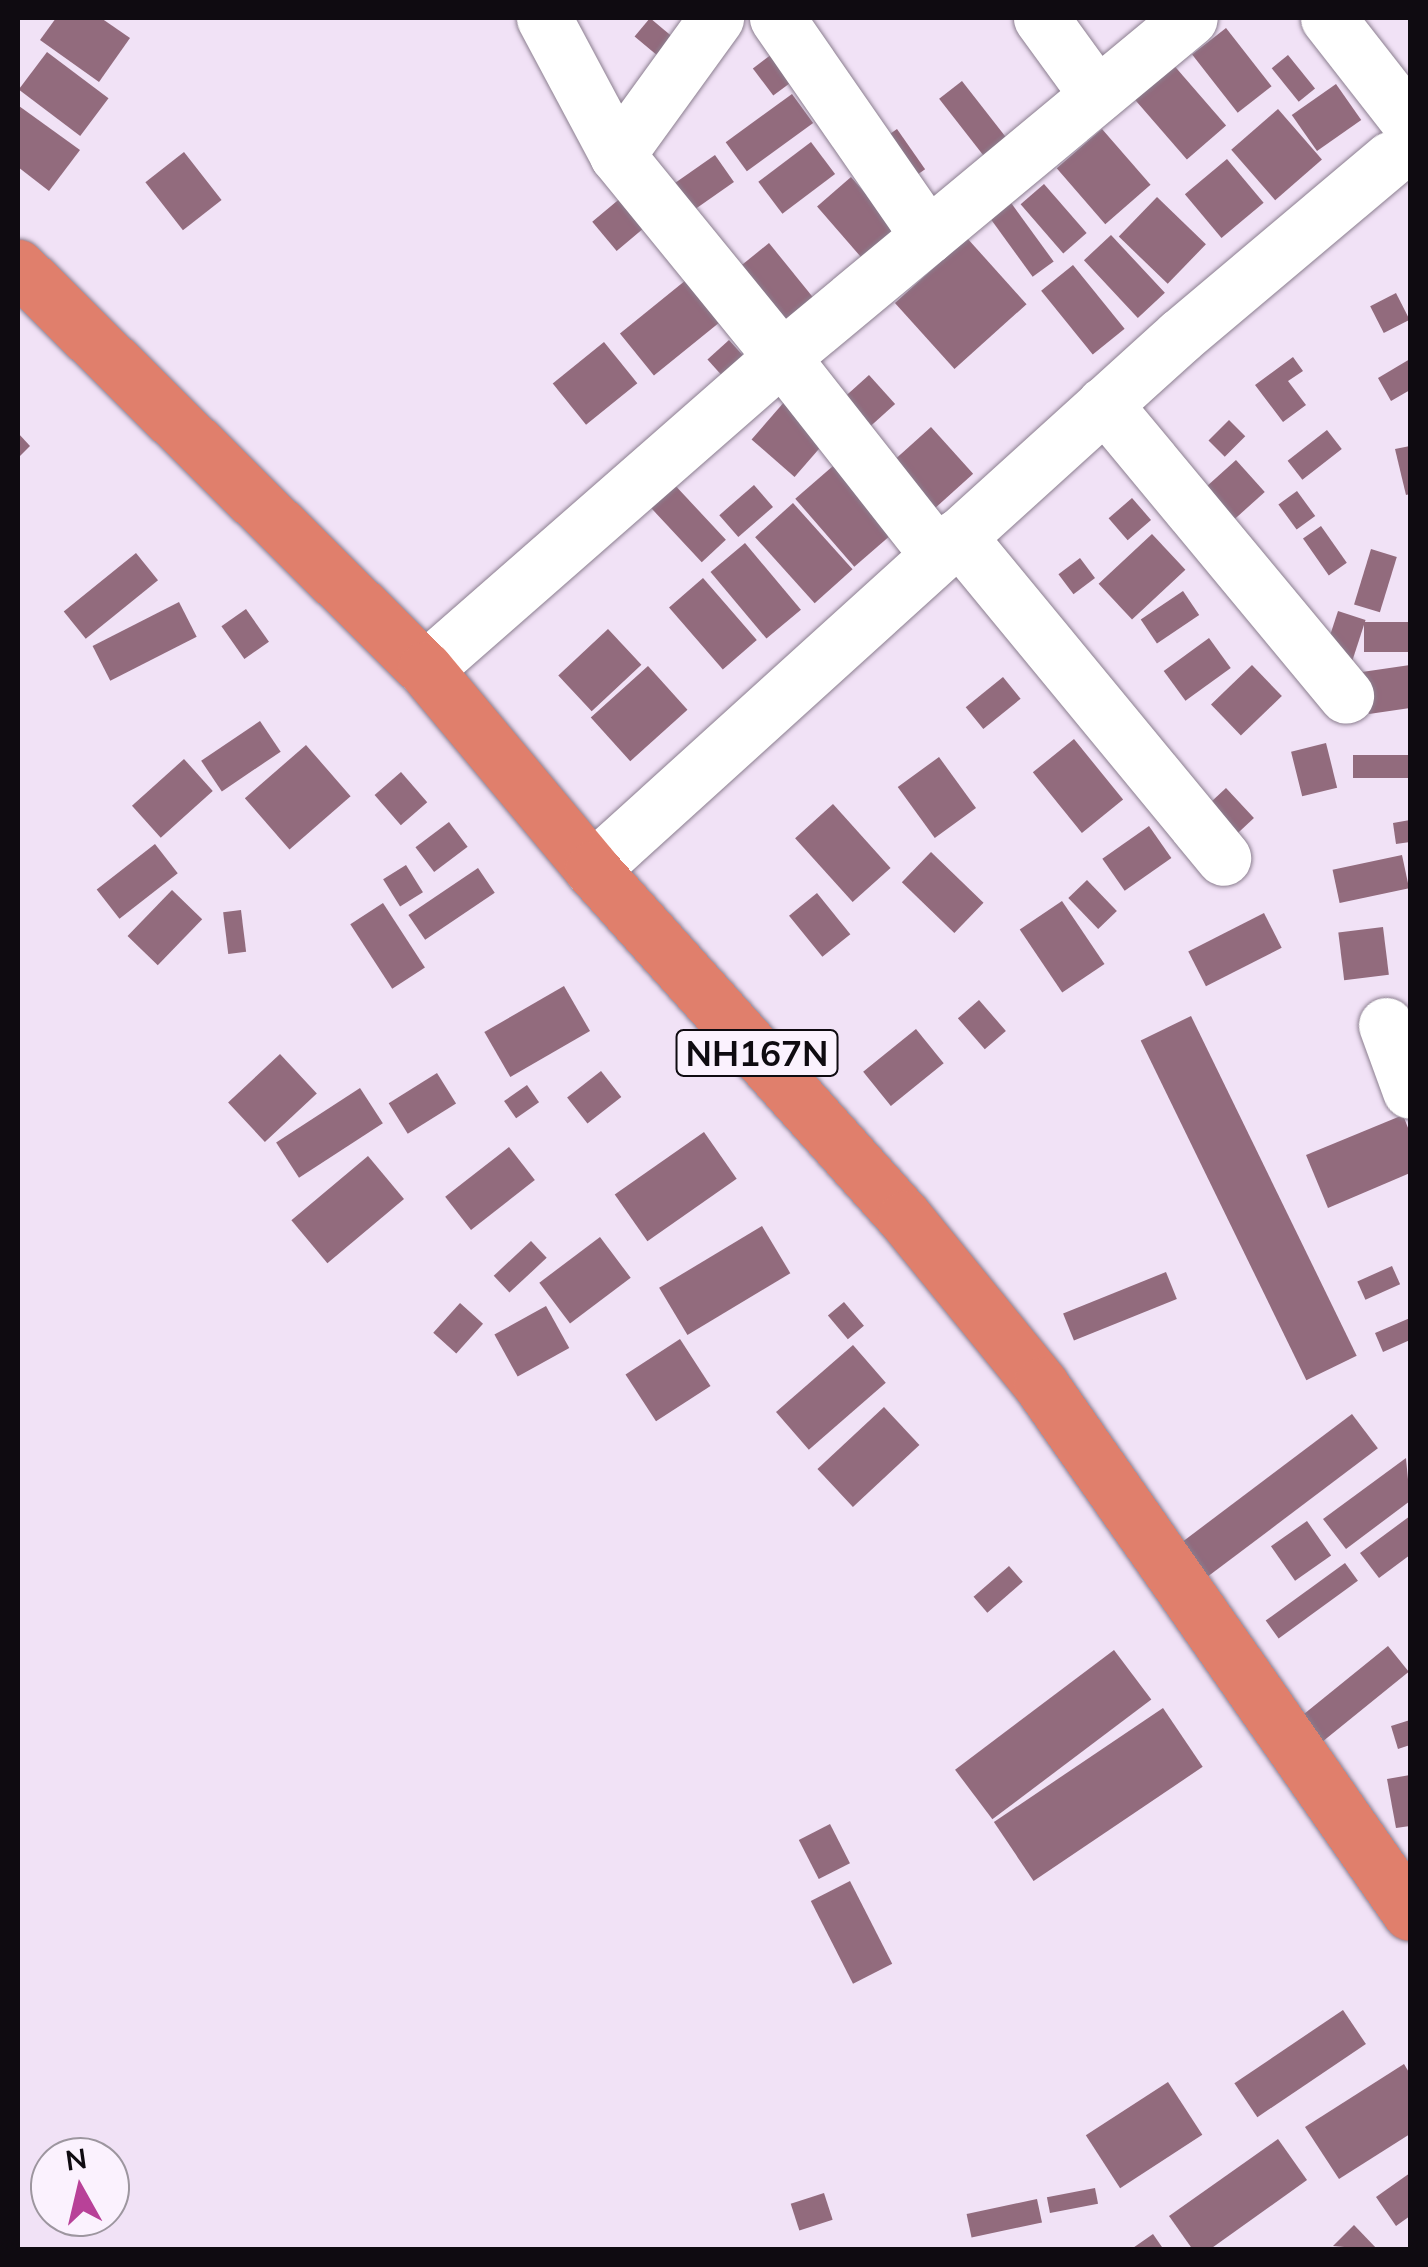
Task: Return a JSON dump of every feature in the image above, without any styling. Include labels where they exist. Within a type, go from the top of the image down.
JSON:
[{"type":"highway","name":"NH167N","points":[[18,267],[425,668],[592,870],[905,1218],[1041,1385],[1410,1912]]},
{"type":"street","points":[[544,18],[617,155],[782,357],[1223,858]]},
{"type":"street","points":[[617,155],[716,18]]},
{"type":"street","points":[[777,18],[928,236]]},
{"type":"street","points":[[1041,18],[1097,95]]},
{"type":"street","points":[[425,668],[782,357],[1190,18]]},
{"type":"street","points":[[592,870],[1104,404],[1405,154],[1328,18]]},
{"type":"street","points":[[1104,404],[1346,696]]},
{"type":"street","points":[[1386,1025],[1410,1091]]},
{"type":"building","points":[[56,18],[101,18],[130,38],[99,82],[40,40]]},
{"type":"building","points":[[650,18],[686,48],[671,67],[635,36]]},
{"type":"building","points":[[1226,28],[1272,86],[1238,113],[1192,54]]},
{"type":"building","points":[[47,52],[108,98],[80,136],[19,90]]},
{"type":"building","points":[[772,54],[792,81],[773,96],[753,68]]},
{"type":"building","points":[[1288,55],[1315,88],[1299,102],[1272,68]]},
{"type":"building","points":[[1171,62],[1226,125],[1187,160],[1132,96]]},
{"type":"building","points":[[962,81],[1011,143],[988,161],[939,99]]},
{"type":"building","points":[[1336,84],[1361,120],[1317,151],[1292,115]]},
{"type":"building","points":[[792,94],[813,123],[747,171],[726,142]]},
{"type":"building","points":[[19,106],[80,150],[49,191],[18,167]]},
{"type":"building","points":[[1278,109],[1322,160],[1275,200],[1231,150]]},
{"type":"building","points":[[897,129],[925,169],[903,185],[875,144]]},
{"type":"building","points":[[1102,129],[1151,185],[1105,224],[1057,168]]},
{"type":"building","points":[[811,142],[835,174],[782,214],[758,182]]},
{"type":"building","points":[[184,152],[222,200],[183,230],[145,182]]},
{"type":"building","points":[[715,155],[734,182],[672,225],[654,198]]},
{"type":"building","points":[[1227,159],[1264,203],[1222,238],[1185,194]]},
{"type":"building","points":[[851,177],[904,238],[870,268],[817,207]]},
{"type":"building","points":[[1044,184],[1087,233],[1063,253],[1021,204]]},
{"type":"building","points":[[629,191],[653,220],[617,251],[592,222]]},
{"type":"building","points":[[1157,197],[1206,244],[1168,284],[1119,237]]},
{"type":"building","points":[[1009,200],[1054,261],[1033,277],[988,215]]},
{"type":"building","points":[[1111,235],[1165,293],[1138,318],[1084,260]]},
{"type":"building","points":[[967,238],[1027,304],[954,369],[895,303]]},
{"type":"building","points":[[769,243],[821,307],[787,334],[736,270]]},
{"type":"building","points":[[1073,265],[1125,329],[1093,355],[1041,291]]},
{"type":"building","points":[[686,280],[720,322],[654,375],[620,333]]},
{"type":"building","points":[[1396,293],[1410,320],[1384,333],[1370,306]]},
{"type":"building","points":[[729,340],[754,368],[733,388],[707,359]]},
{"type":"building","points":[[604,342],[637,383],[586,425],[553,384]]},
{"type":"building","points":[[1293,357],[1303,371],[1288,381],[1306,405],[1283,422],[1255,385]]},
{"type":"building","points":[[1410,359],[1410,390],[1391,401],[1378,378]]},
{"type":"building","points":[[869,375],[895,404],[853,441],[827,412]]},
{"type":"building","points":[[785,401],[828,438],[795,477],[752,439]]},
{"type":"building","points":[[1229,420],[1245,436],[1225,457],[1208,441]]},
{"type":"building","points":[[931,427],[973,474],[925,517],[883,470]]},
{"type":"building","points":[[1327,430],[1342,449],[1302,480],[1288,461]]},
{"type":"building","points":[[18,433],[30,446],[18,458]]},
{"type":"building","points":[[1410,446],[1410,494],[1406,495],[1395,449]]},
{"type":"building","points":[[1236,460],[1265,492],[1228,525],[1200,493]]},
{"type":"building","points":[[833,466],[892,534],[854,567],[795,499]]},
{"type":"building","points":[[672,482],[726,540],[702,562],[648,505]]},
{"type":"building","points":[[754,485],[773,507],[738,537],[719,515]]},
{"type":"building","points":[[1297,491],[1315,516],[1297,530],[1278,505]]},
{"type":"building","points":[[1132,498],[1151,520],[1128,540],[1109,518]]},
{"type":"building","points":[[793,503],[853,569],[815,603],[755,537]]},
{"type":"building","points":[[1321,526],[1347,563],[1329,575],[1303,539]]},
{"type":"building","points":[[1152,534],[1185,570],[1132,620],[1099,584]]},
{"type":"building","points":[[745,543],[801,610],[766,639],[711,572]]},
{"type":"building","points":[[1371,549],[1397,557],[1380,612],[1354,604]]},
{"type":"building","points":[[136,553],[158,580],[86,639],[64,612]]},
{"type":"building","points":[[1080,558],[1095,578],[1073,594],[1058,574]]},
{"type":"building","points":[[703,578],[757,640],[723,669],[669,608]]},
{"type":"building","points":[[1183,591],[1199,615],[1157,644],[1141,620]]},
{"type":"building","points":[[179,602],[197,637],[110,681],[93,646]]},
{"type":"building","points":[[246,609],[269,642],[244,659],[221,626]]},
{"type":"building","points":[[1338,611],[1366,620],[1352,662],[1324,653]]},
{"type":"building","points":[[1364,622],[1410,622],[1410,652],[1364,652]]},
{"type":"building","points":[[608,629],[641,665],[592,711],[558,675]]},
{"type":"building","points":[[1209,638],[1231,668],[1185,701],[1164,671]]},
{"type":"building","points":[[1252,665],[1282,696],[1241,736],[1211,705]]},
{"type":"building","points":[[1410,665],[1410,708],[1369,714],[1362,672]]},
{"type":"building","points":[[648,666],[687,710],[630,761],[591,718]]},
{"type":"building","points":[[1003,677],[1021,699],[983,729],[966,707]]},
{"type":"building","points":[[260,721],[281,752],[222,791],[201,761]]},
{"type":"building","points":[[1074,739],[1123,800],[1082,833],[1033,772]]},
{"type":"building","points":[[1326,743],[1337,788],[1302,796],[1291,752]]},
{"type":"building","points":[[306,745],[351,796],[289,849],[245,798]]},
{"type":"building","points":[[1353,755],[1410,755],[1410,778],[1353,778]]},
{"type":"building","points":[[939,757],[976,808],[935,838],[898,787]]},
{"type":"building","points":[[184,759],[213,791],[161,838],[132,806]]},
{"type":"building","points":[[401,772],[427,802],[401,825],[375,795]]},
{"type":"building","points":[[1226,788],[1254,818],[1225,845],[1197,815]]},
{"type":"building","points":[[833,804],[891,868],[853,902],[795,838]]},
{"type":"building","points":[[1410,820],[1410,842],[1396,844],[1393,823]]},
{"type":"building","points":[[449,822],[468,847],[434,872],[415,847]]},
{"type":"building","points":[[1149,826],[1171,858],[1125,891],[1102,859]]},
{"type":"building","points":[[155,844],[178,873],[119,919],[97,890]]},
{"type":"building","points":[[931,852],[984,903],[954,933],[902,882]]},
{"type":"building","points":[[1402,855],[1409,888],[1340,903],[1333,870]]},
{"type":"building","points":[[406,865],[423,892],[400,906],[383,879]]},
{"type":"building","points":[[478,868],[495,893],[425,940],[408,915]]},
{"type":"building","points":[[1087,880],[1117,911],[1098,929],[1068,898]]},
{"type":"building","points":[[172,890],[202,919],[158,965],[128,936]]},
{"type":"building","points":[[817,893],[850,934],[822,957],[789,916]]},
{"type":"building","points":[[1062,901],[1104,964],[1062,993],[1020,930]]},
{"type":"building","points":[[383,903],[425,968],[392,989],[350,924]]},
{"type":"building","points":[[241,910],[246,952],[228,954],[223,912]]},
{"type":"building","points":[[1264,913],[1282,948],[1206,986],[1188,952]]},
{"type":"building","points":[[1383,927],[1389,975],[1344,980],[1338,932]]},
{"type":"building","points":[[564,986],[590,1031],[510,1077],[484,1032]]},
{"type":"building","points":[[979,1000],[1006,1031],[985,1049],[958,1018]]},
{"type":"building","points":[[1191,1016],[1357,1356],[1306,1380],[1141,1041]]},
{"type":"building","points":[[916,1029],[944,1063],[891,1106],[863,1072]]},
{"type":"building","points":[[280,1054],[317,1093],[265,1142],[228,1102]]},
{"type":"building","points":[[601,1071],[621,1097],[587,1123],[567,1097]]},
{"type":"building","points":[[437,1073],[456,1104],[408,1134],[389,1103]]},
{"type":"building","points":[[527,1085],[539,1102],[516,1118],[504,1101]]},
{"type":"building","points":[[360,1088],[383,1123],[299,1178],[276,1142]]},
{"type":"building","points":[[1403,1115],[1410,1133],[1410,1173],[1328,1208],[1306,1155]]},
{"type":"building","points":[[704,1132],[737,1179],[647,1241],[615,1195]]},
{"type":"building","points":[[509,1147],[535,1180],[471,1230],[445,1197]]},
{"type":"building","points":[[368,1156],[404,1199],[327,1263],[291,1220]]},
{"type":"building","points":[[762,1226],[790,1273],[687,1335],[659,1288]]},
{"type":"building","points":[[600,1237],[631,1278],[570,1323],[539,1283]]},
{"type":"building","points":[[531,1241],[547,1258],[509,1293],[494,1276]]},
{"type":"building","points":[[1392,1266],[1400,1284],[1365,1300],[1357,1281]]},
{"type":"building","points":[[1166,1272],[1177,1299],[1074,1340],[1063,1314]]},
{"type":"building","points":[[844,1302],[864,1326],[848,1339],[828,1315]]},
{"type":"building","points":[[460,1303],[483,1324],[456,1353],[433,1333]]},
{"type":"building","points":[[546,1306],[569,1348],[518,1377],[494,1335]]},
{"type":"building","points":[[1410,1318],[1410,1340],[1383,1352],[1375,1333]]},
{"type":"building","points":[[680,1339],[710,1386],[656,1421],[625,1374]]},
{"type":"building","points":[[853,1345],[886,1383],[809,1450],[776,1412]]},
{"type":"building","points":[[884,1407],[919,1445],[853,1507],[817,1469]]},
{"type":"building","points":[[1352,1414],[1378,1448],[1200,1583],[1174,1548]]},
{"type":"building","points":[[1406,1458],[1410,1501],[1346,1549],[1323,1519]]},
{"type":"building","points":[[1410,1516],[1410,1555],[1379,1578],[1360,1553]]},
{"type":"building","points":[[1307,1521],[1331,1555],[1295,1581],[1271,1546]]},
{"type":"building","points":[[1345,1563],[1358,1581],[1279,1638],[1266,1621]]},
{"type":"building","points":[[1009,1566],[1023,1582],[987,1613],[974,1597]]},
{"type":"building","points":[[1388,1646],[1409,1672],[1320,1743],[1299,1718]]},
{"type":"building","points":[[1114,1650],[1151,1700],[992,1819],[955,1770]]},
{"type":"building","points":[[1163,1708],[1203,1767],[1034,1881],[994,1822]]},
{"type":"building","points":[[1410,1720],[1410,1745],[1398,1749],[1391,1726]]},
{"type":"building","points":[[1410,1775],[1410,1826],[1396,1828],[1387,1779]]},
{"type":"building","points":[[830,1824],[850,1863],[819,1879],[799,1840]]},
{"type":"building","points":[[850,1881],[892,1964],[853,1984],[811,1901]]},
{"type":"building","points":[[1343,2010],[1366,2044],[1257,2117],[1234,2083]]},
{"type":"building","points":[[1404,2064],[1410,2074],[1410,2134],[1339,2179],[1305,2127]]},
{"type":"building","points":[[1168,2082],[1202,2135],[1120,2188],[1086,2135]]},
{"type":"building","points":[[1278,2139],[1307,2180],[1209,2250],[1193,2250],[1169,2216]]},
{"type":"building","points":[[1410,2173],[1410,2216],[1396,2226],[1376,2197]]},
{"type":"building","points":[[1095,2188],[1098,2204],[1050,2213],[1047,2197]]},
{"type":"building","points":[[824,2193],[833,2220],[799,2230],[791,2204]]},
{"type":"building","points":[[1037,2199],[1042,2222],[972,2237],[967,2214]]},
{"type":"building","points":[[1354,2225],[1378,2250],[1333,2246]]},
{"type":"building","points":[[1153,2234],[1164,2250],[1130,2250]]}]
